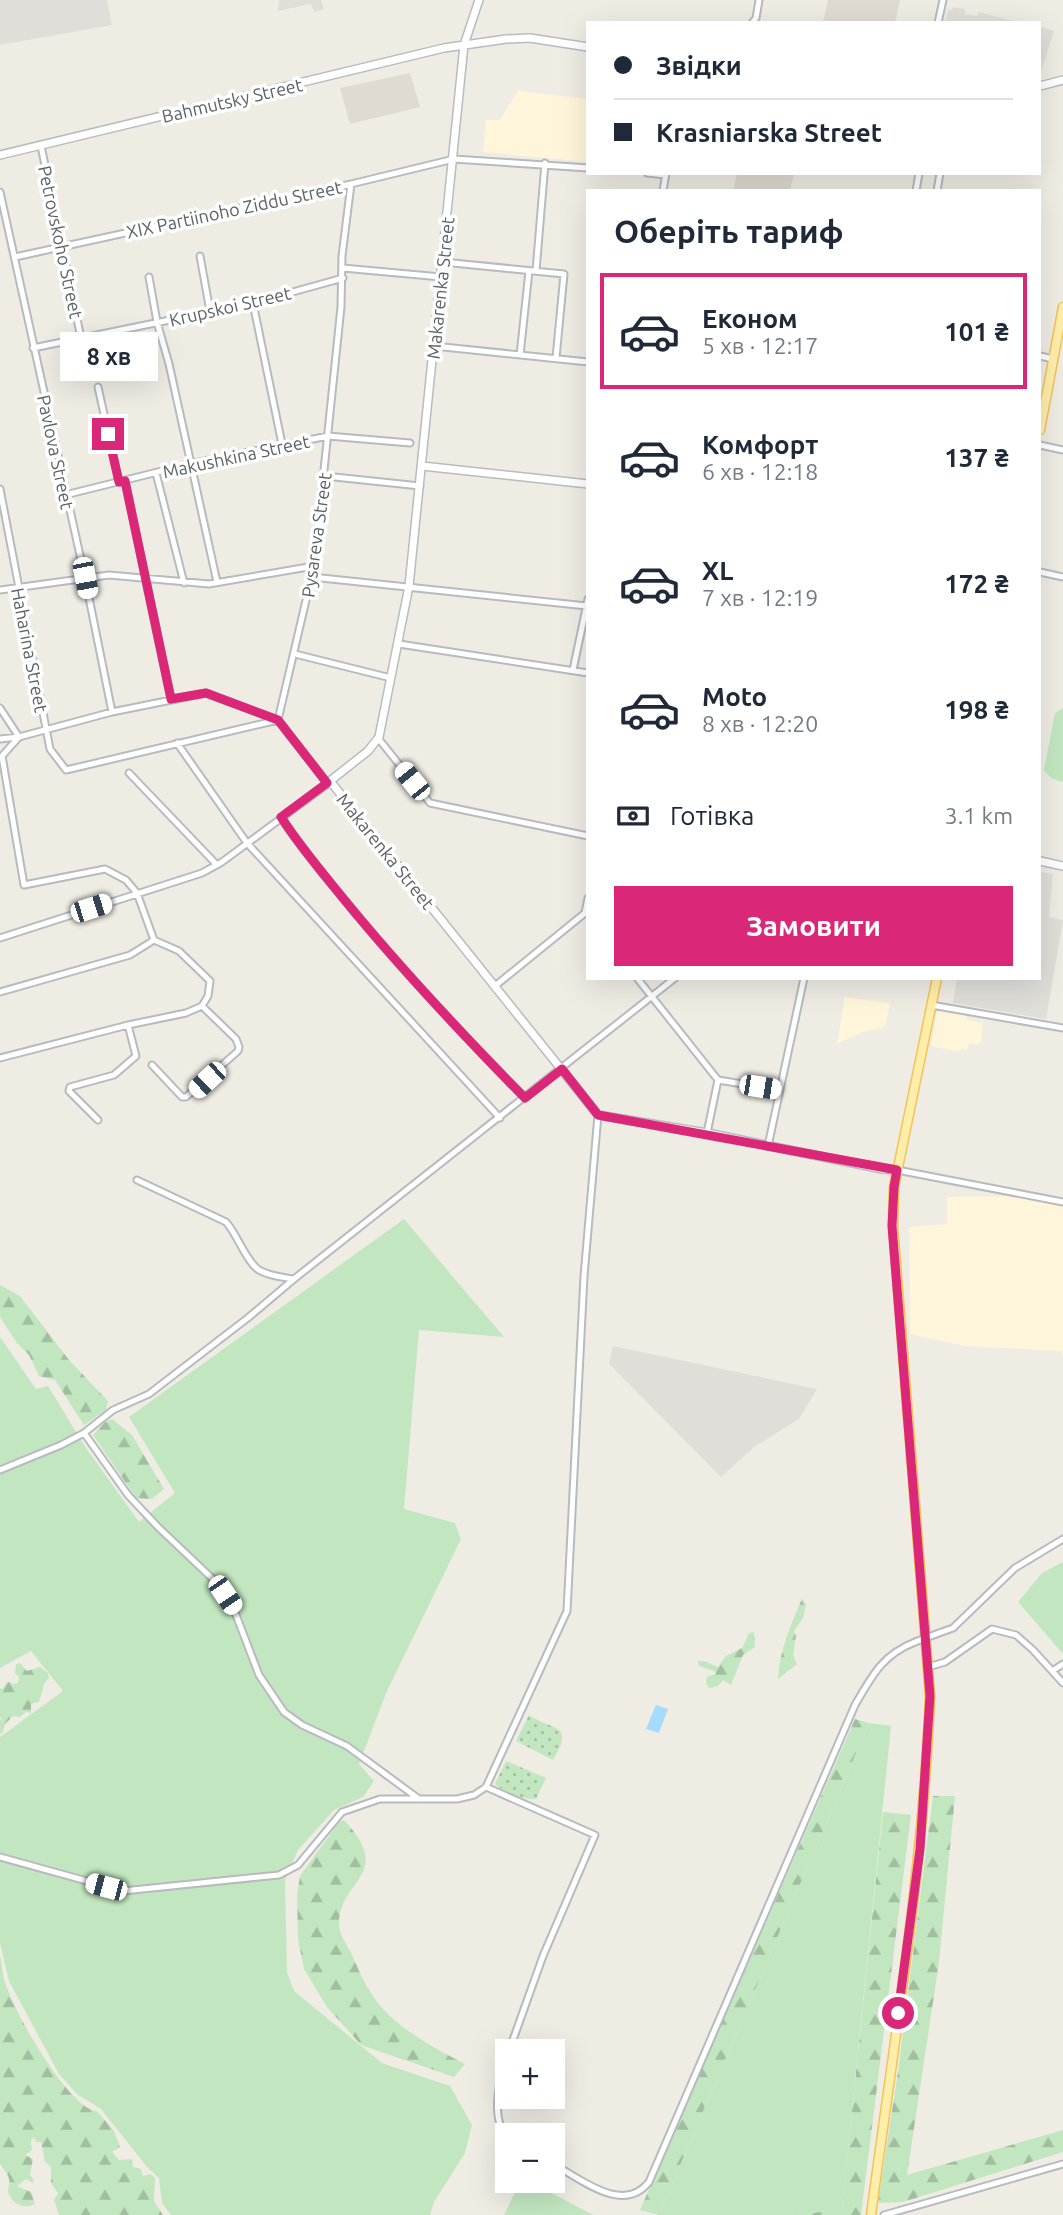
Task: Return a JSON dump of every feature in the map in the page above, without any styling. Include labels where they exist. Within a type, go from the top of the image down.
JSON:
[{"type":"main road","points":[[1041,424],[1063,307]]},
{"type":"main road","points":[[871,2215],[920,1849],[929,1722],[928,1667],[892,1226],[897,1170],[937,980]]},
{"type":"street","name":"Makarenka Street","points":[[479,0],[464,45],[409,586],[399,644],[378,738],[368,751],[329,782],[598,1115]]},
{"type":"street","points":[[754,21],[759,0]]},
{"type":"street","points":[[938,21],[943,0]]},
{"type":"street","name":"Bahmutsky Street","points":[[0,155],[464,45],[506,38],[530,38],[586,47]]},
{"type":"street","points":[[1041,86],[1063,79]]},
{"type":"street","name":"Petrovskoho Street","points":[[41,146],[81,338]]},
{"type":"street","name":"XIX Partiinoho Ziddu Street","points":[[15,257],[454,159],[586,167]]},
{"type":"street","points":[[520,355],[545,163]]},
{"type":"street","name":"Pysareva Street","points":[[278,720],[314,566],[325,476],[351,184]]},
{"type":"street","name":"Pavlova Street","points":[[0,192],[112,712]]},
{"type":"street","points":[[200,256],[210,311]]},
{"type":"street","points":[[443,262],[564,274],[556,358]]},
{"type":"street","points":[[343,268],[441,277]]},
{"type":"street","points":[[149,277],[217,582]]},
{"type":"street","name":"Krupskoi Street","points":[[33,348],[253,303],[343,278]]},
{"type":"street","points":[[253,303],[282,444]]},
{"type":"street","points":[[434,346],[586,362]]},
{"type":"street","points":[[1041,356],[1063,358]]},
{"type":"street","points":[[97,387],[145,577],[171,699]]},
{"type":"street","name":"Makushkina Street","points":[[65,495],[190,464],[328,436],[410,443]]},
{"type":"street","points":[[1041,445],[1063,450]]},
{"type":"street","points":[[422,466],[586,484]]},
{"type":"street","points":[[156,473],[184,583]]},
{"type":"street","points":[[325,476],[419,486]]},
{"type":"street","name":"Haharina Street","points":[[0,489],[50,749],[66,770],[177,743]]},
{"type":"street","points":[[0,590],[109,575],[184,583],[217,582],[314,566]]},
{"type":"street","points":[[1041,572],[1063,576]]},
{"type":"street","points":[[312,577],[586,602]]},
{"type":"street","points":[[573,670],[586,607]]},
{"type":"street","points":[[399,644],[586,673]]},
{"type":"street","points":[[295,654],[391,678]]},
{"type":"street","points":[[0,739],[19,737],[112,712],[206,693],[278,720],[329,782],[217,865],[202,873],[0,937]]},
{"type":"street","points":[[0,708],[19,737]]},
{"type":"street","points":[[278,720],[177,743],[247,843],[500,1118]]},
{"type":"street","points":[[0,1058],[186,1013],[202,1006],[208,996],[210,981],[179,951],[154,940],[137,893],[125,880],[105,869],[24,885],[2,756],[19,737]]},
{"type":"street","points":[[378,738],[430,803],[586,836]]},
{"type":"street","points":[[129,773],[217,865]]},
{"type":"street","points":[[281,817],[293,837],[376,939],[525,1098]]},
{"type":"street","points":[[1041,862],[1063,866]]},
{"type":"street","points":[[495,986],[586,916]]},
{"type":"street","points":[[0,992],[131,955],[154,940]]},
{"type":"street","points":[[639,980],[718,1080],[780,1090]]},
{"type":"street","points":[[0,1470],[61,1446],[84,1433],[113,1410],[149,1394],[172,1378],[250,1317],[293,1279],[672,980]]},
{"type":"street","points":[[768,1146],[804,980]]},
{"type":"street","points":[[931,1005],[1063,1028]]},
{"type":"street","points":[[152,1065],[182,1097],[186,1097],[238,1051],[236,1039],[202,1006]]},
{"type":"street","points":[[98,1119],[69,1091],[70,1087],[114,1075],[136,1056],[128,1025]]},
{"type":"street","points":[[707,1133],[718,1080]]},
{"type":"street","points":[[0,1857],[123,1891],[279,1875],[298,1865],[342,1812],[380,1799],[457,1799],[474,1795],[486,1787],[567,1611],[584,1276],[598,1115],[707,1133],[1063,1202]]},
{"type":"street","points":[[137,1180],[226,1222],[233,1229],[254,1266],[268,1273],[293,1279]]},
{"type":"street","points":[[84,1433],[128,1495],[217,1583],[233,1607],[259,1675],[284,1712],[302,1725],[348,1746],[419,1799]]},
{"type":"street","points":[[565,2170],[618,2197],[639,2193],[649,2182],[855,1705],[872,1677],[897,1650],[953,1628],[1015,1568],[1063,1539]]},
{"type":"street","points":[[928,1667],[945,1662],[992,1629],[1016,1635],[1063,1683]]},
{"type":"street","points":[[1052,1671],[1063,1664]]},
{"type":"street","points":[[486,1787],[595,1835],[543,1956],[513,2039]]},
{"type":"street","points":[[884,2215],[1063,2164]]},
{"type":"shaded area","points":[[0,0],[107,0],[112,25],[0,45]]},
{"type":"shaded area","points":[[279,0],[321,0],[324,9],[315,12],[310,4],[278,11]]},
{"type":"shaded area","points":[[828,0],[900,0],[895,21],[823,21]]},
{"type":"shaded area","points":[[953,7],[965,9],[965,14],[977,16],[979,12],[1013,21],[945,21],[948,9],[952,10]]},
{"type":"shaded area","points":[[1041,27],[1054,31],[1041,72]]},
{"type":"shaded area","points":[[410,73],[420,107],[350,124],[340,88]]},
{"type":"shaded area","points":[[518,91],[586,99],[586,162],[483,152],[486,120],[500,120]]},
{"type":"shaded area","points":[[737,175],[794,175],[790,189],[733,189]]},
{"type":"shaded area","points":[[1041,872],[1053,874],[1049,917],[1063,920],[1046,1019],[953,1003],[957,980],[1041,980]]},
{"type":"shaded area","points":[[845,997],[890,1003],[885,1027],[862,1032],[837,1044]]},
{"type":"shaded area","points":[[943,1008],[967,1013],[966,1019],[983,1023],[981,1042],[969,1043],[967,1050],[961,1049],[960,1052],[931,1046],[937,1012]]},
{"type":"shaded area","points":[[1012,1196],[1063,1206],[1063,1356],[1061,1351],[965,1346],[910,1334],[909,1227],[947,1224],[947,1197]]},
{"type":"shaded area","points":[[613,1346],[817,1389],[799,1419],[754,1447],[721,1477],[609,1364]]},
{"type":"green space","points":[[1063,708],[1062,782],[1051,778],[1044,770],[1055,713]]},
{"type":"green space","points":[[404,1219],[504,1337],[419,1330],[404,1509],[455,1523],[461,1539],[387,1691],[359,1764],[374,1781],[363,1797],[334,1810],[298,1850],[285,1880],[287,1972],[294,1991],[382,2063],[450,2086],[472,2125],[465,2153],[434,2202],[430,2215],[171,2215],[162,2203],[159,2178],[147,2167],[101,2109],[78,2095],[59,2074],[9,1981],[0,1943],[0,1737],[63,1691],[31,1651],[0,1668],[0,1337],[36,1389],[48,1386],[86,1448],[139,1522],[175,1493],[129,1417]]},
{"type":"green space","points":[[0,1285],[20,1296],[69,1360],[108,1401],[106,1410],[84,1425],[55,1380],[39,1376],[29,1355],[17,1343],[0,1317]]},
{"type":"green space","points":[[112,1419],[132,1435],[164,1489],[152,1499],[136,1498],[93,1435],[105,1422]]},
{"type":"green space","points":[[1063,1562],[1063,1654],[1018,1602],[1042,1573]]},
{"type":"green space","points":[[802,1599],[806,1604],[803,1618],[794,1631],[796,1636],[793,1655],[797,1664],[778,1679],[783,1648]]},
{"type":"green space","points":[[754,1632],[755,1647],[743,1655],[731,1685],[723,1680],[718,1686],[709,1688],[707,1677],[716,1674],[699,1666],[698,1661],[718,1667],[726,1656],[742,1648],[749,1633]]},
{"type":"green space","points":[[20,1663],[27,1671],[40,1667],[48,1673],[49,1678],[44,1684],[39,1702],[31,1704],[31,1713],[26,1712],[20,1717],[13,1716],[0,1734],[0,1688],[8,1681],[18,1683],[19,1677],[15,1673],[16,1664]]},
{"type":"green space","points":[[529,1715],[561,1733],[562,1739],[553,1760],[516,1741]]},
{"type":"green space","points":[[855,1719],[869,1723],[659,2215],[640,2210]]},
{"type":"green space","points":[[869,1723],[891,1726],[842,2209],[798,2215],[659,2215]]},
{"type":"green space","points":[[506,1761],[546,1778],[536,1799],[514,1795],[495,1784]]},
{"type":"green space","points":[[933,1796],[955,1796],[939,1962],[907,2175],[1063,2130],[1063,2152],[903,2202],[878,2203],[898,2071]]},
{"type":"green space","points":[[883,1812],[911,1815],[861,2215],[798,2215],[842,2208]]},
{"type":"green space","points":[[344,1820],[359,1839],[365,1854],[365,1866],[341,1910],[339,1929],[367,1986],[382,2008],[415,2035],[465,2064],[454,2077],[361,2045],[327,2007],[304,1969],[298,1939],[297,1895],[300,1876],[339,1822]]},
{"type":"green space","points":[[0,1955],[10,1996],[30,2035],[72,2094],[85,2106],[97,2111],[114,2131],[120,2147],[112,2152],[119,2160],[132,2159],[133,2167],[141,2169],[143,2176],[151,2174],[155,2178],[154,2201],[163,2215],[59,2215],[54,2200],[58,2193],[51,2183],[51,2167],[45,2162],[41,2142],[36,2142],[34,2137],[31,2141],[32,2150],[25,2155],[33,2159],[30,2175],[33,2183],[26,2179],[17,2186],[31,2192],[35,2204],[22,2206],[12,2199],[8,2191],[8,2177],[0,2164]]},
{"type":"green space","points":[[515,2193],[552,2193],[593,2215],[504,2215]]},
{"type":"water","points":[[656,1705],[668,1709],[659,1733],[646,1729]]},
{"type":"route","points":[[108,434],[119,482],[125,481],[171,699],[206,693],[278,720],[327,783],[281,817],[293,837],[376,939],[525,1098],[562,1069],[598,1115],[897,1170],[892,1226],[930,1696],[920,1849],[898,2013]]}]
